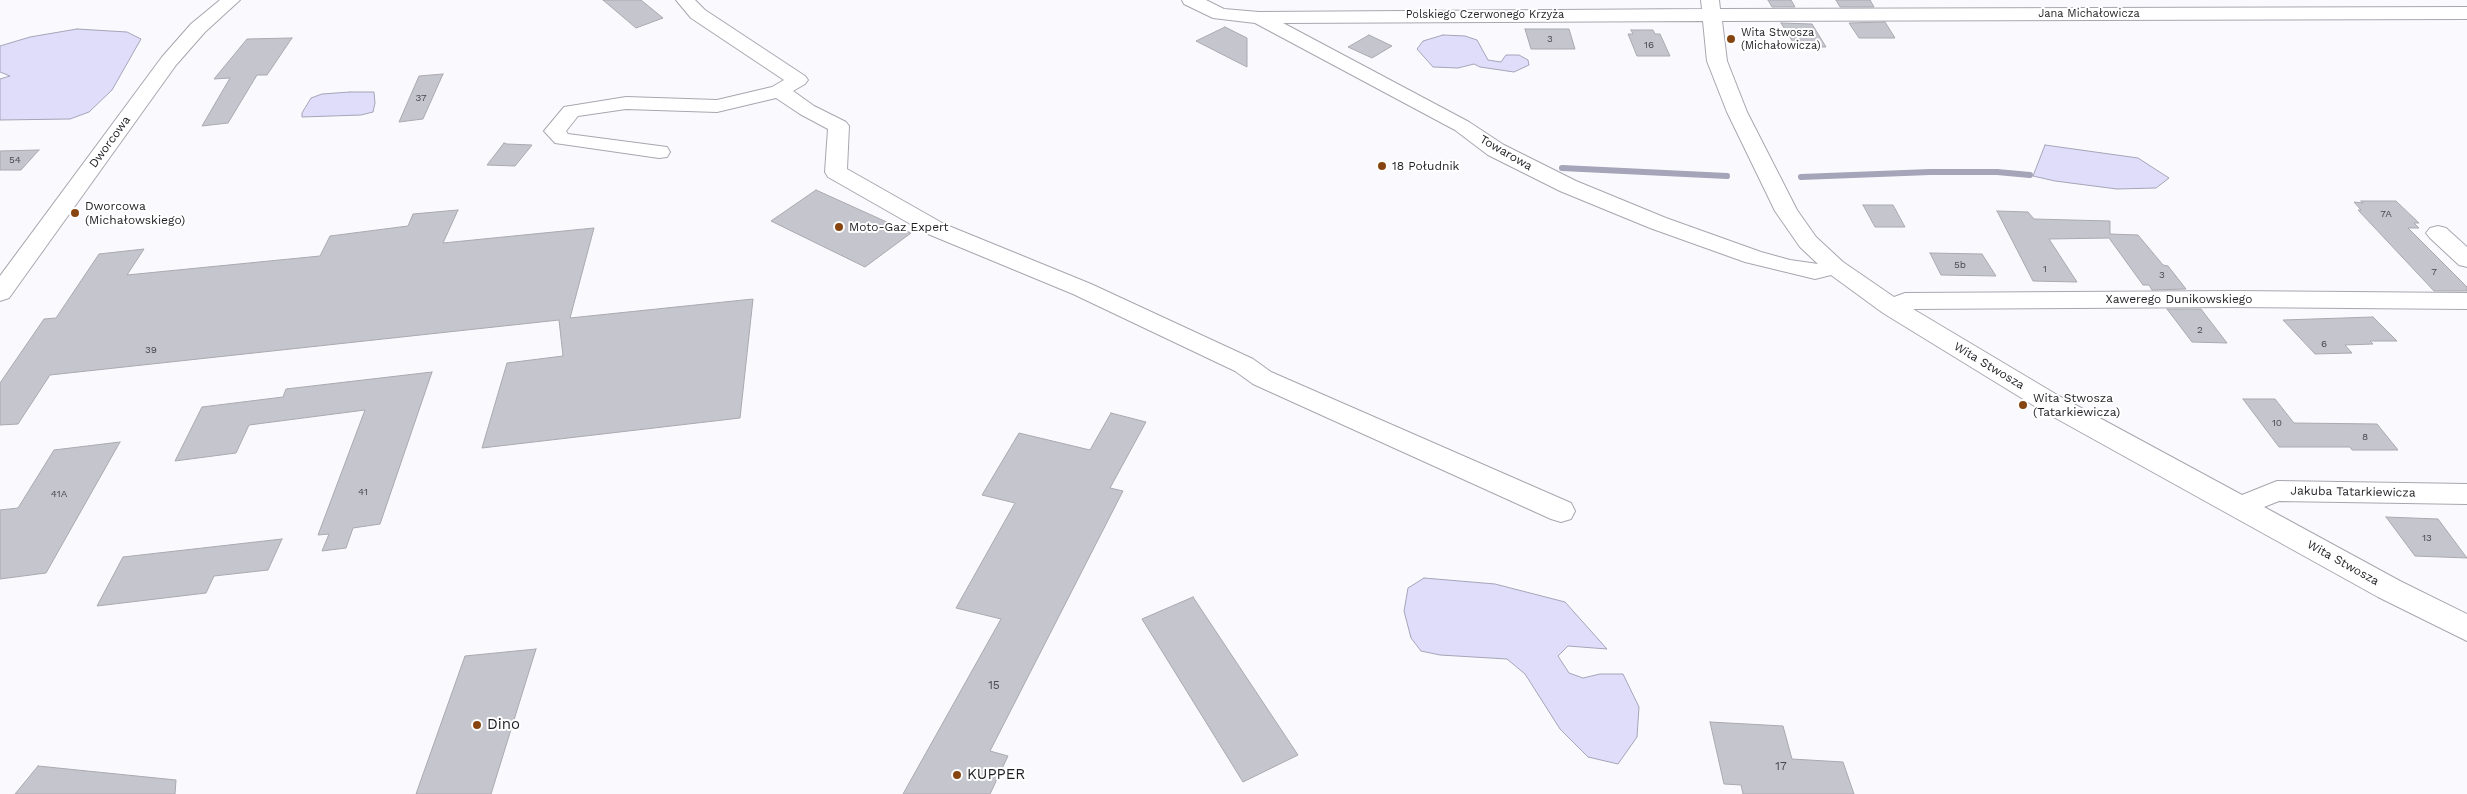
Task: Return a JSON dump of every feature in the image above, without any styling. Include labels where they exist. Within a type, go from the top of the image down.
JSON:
[{"type":"street","name":"Dworcowa","points":[[0,293],[169,61],[198,28],[231,0]]},
{"type":"street","points":[[659,152],[562,139],[554,131],[571,111],[626,103],[717,106],[779,91],[798,80],[698,14],[685,0]]},
{"type":"street","name":"Towarowa","points":[[1192,0],[1220,14],[1259,18],[1462,126],[1496,150],[1568,186],[1658,223],[1771,262],[1815,272],[1835,267]]},
{"type":"street","name":"Polskiego Czerwonego Krzyża","points":[[1259,18],[1711,7]]},
{"type":"street","name":"Jana Michałowicza","points":[[1711,7],[2467,13]]},
{"type":"street","name":"Wita Stwosza","points":[[1711,7],[1717,61],[1737,112],[1786,211],[1808,242],[1835,267],[1892,306],[2050,403],[2389,588],[2467,628]]},
{"type":"street","points":[[779,91],[807,110],[839,126],[836,172],[936,229],[1082,289],[1244,365],[1262,378],[1561,511]]},
{"type":"street","points":[[2438,233],[2467,260]]},
{"type":"street","name":"Xawerego Dunikowskiego","points":[[1892,306],[1904,301],[2233,299],[2467,301]]},
{"type":"street","name":"Jakuba Tatarkiewicza","points":[[2246,510],[2254,500],[2277,491],[2467,494]]},
{"type":"water","points":[[77,29],[127,32],[141,39],[112,90],[89,112],[70,119],[0,120],[0,79],[10,76],[0,72],[0,46],[30,37]]},
{"type":"water","points":[[1443,35],[1465,36],[1477,40],[1488,60],[1501,62],[1506,55],[1519,55],[1528,60],[1529,65],[1514,72],[1480,67],[1474,64],[1458,68],[1433,67],[1417,49],[1423,41]]},
{"type":"water","points":[[374,92],[375,103],[373,112],[361,115],[302,117],[302,113],[311,98],[322,94]]},
{"type":"water","points":[[2045,145],[2138,158],[2169,178],[2156,188],[2117,189],[2055,181],[2033,176]]},
{"type":"water","points":[[1424,578],[1495,584],[1565,602],[1607,649],[1568,646],[1558,656],[1569,673],[1583,678],[1600,674],[1623,674],[1639,707],[1637,737],[1618,764],[1588,757],[1560,729],[1525,674],[1507,659],[1440,655],[1421,651],[1411,638],[1404,611],[1408,588]]},
{"type":"building","points":[[603,0],[641,0],[663,18],[636,28]]},
{"type":"building","points":[[1768,0],[1791,0],[1795,7],[1772,7]]},
{"type":"building","points":[[1836,0],[1870,0],[1874,7],[1840,7]]},
{"type":"building","points":[[1885,22],[1895,38],[1859,38],[1849,23]]},
{"type":"building","points":[[1781,23],[1812,24],[1826,47],[1796,47]]},
{"type":"building","points":[[1225,27],[1247,38],[1247,67],[1196,41]]},
{"type":"building","points":[[1525,29],[1569,29],[1575,49],[1531,49]]},
{"type":"building","points":[[1631,30],[1653,30],[1655,34],[1660,34],[1670,56],[1637,56],[1628,34],[1633,34]]},
{"type":"building","points":[[1369,35],[1392,46],[1372,58],[1348,47]]},
{"type":"building","points":[[292,38],[267,75],[257,75],[228,123],[202,126],[230,78],[214,79],[247,39]]},
{"type":"building","points":[[443,74],[423,119],[399,122],[419,76]]},
{"type":"building","points":[[504,143],[532,145],[515,166],[487,165]]},
{"type":"building","points":[[39,150],[21,170],[0,170],[0,151]]},
{"type":"building","name":"Moto-Gaz Expert","points":[[816,190],[911,233],[865,267],[771,221]]},
{"type":"building","points":[[2361,201],[2396,201],[2419,223],[2414,223],[2419,228],[2408,228],[2467,287],[2467,291],[2434,291],[2358,210],[2361,210],[2354,202],[2363,203]]},
{"type":"building","points":[[1863,205],[1893,205],[1905,227],[1875,227]]},
{"type":"building","points":[[458,210],[443,243],[594,228],[570,318],[753,299],[740,418],[482,448],[507,363],[563,356],[559,320],[50,375],[18,424],[0,425],[0,383],[44,319],[56,318],[99,254],[144,249],[127,275],[320,256],[330,236],[408,226],[413,214]]},
{"type":"building","points":[[1997,211],[2028,212],[2034,219],[2110,221],[2110,234],[2138,235],[2163,265],[2168,266],[2186,289],[2152,290],[2149,285],[2143,285],[2109,238],[2049,239],[2077,282],[2033,281]]},
{"type":"building","points":[[1930,253],[1982,254],[1996,276],[1941,275]]},
{"type":"building","points":[[2167,309],[2201,309],[2227,343],[2192,342]]},
{"type":"building","points":[[2373,317],[2397,341],[2370,341],[2373,344],[2345,345],[2352,353],[2315,354],[2283,320]]},
{"type":"building","points":[[432,372],[380,524],[353,528],[346,548],[322,551],[329,534],[318,535],[365,410],[249,425],[236,453],[175,461],[202,407],[283,397],[286,389]]},
{"type":"building","points":[[2243,399],[2275,399],[2294,423],[2377,424],[2398,450],[2352,450],[2350,447],[2279,447]]},
{"type":"building","points":[[1111,413],[1146,422],[1110,488],[1123,491],[990,751],[1008,756],[990,794],[903,794],[1001,619],[956,608],[1015,503],[982,495],[1019,433],[1090,450]]},
{"type":"building","points":[[120,442],[46,573],[0,579],[0,510],[18,508],[54,450]]},
{"type":"building","points":[[2386,517],[2438,519],[2467,558],[2415,556]]},
{"type":"building","points":[[282,539],[268,570],[214,576],[206,593],[97,606],[123,557]]},
{"type":"building","points":[[1193,597],[1298,755],[1243,782],[1142,619]]},
{"type":"building","name":"Dino","points":[[536,649],[491,794],[416,794],[465,656]]},
{"type":"building","points":[[1710,722],[1783,726],[1792,759],[1843,762],[1854,794],[1743,794],[1741,785],[1724,784]]},
{"type":"building","points":[[38,766],[176,780],[175,794],[15,794]]},
{"type":"waterway","points":[[1562,168],[1727,176]]},
{"type":"waterway","points":[[1801,177],[1930,172],[1997,172],[2030,175]]},
{"type":"place","name":"Wita Stwosza (Michałowicza)","points":[[1731,39]]},
{"type":"place","name":"18 Południk","points":[[1382,166]]},
{"type":"place","name":"Dworcowa (Michałowskiego)","points":[[75,213]]},
{"type":"place","name":"Moto-Gaz Expert","points":[[839,227]]},
{"type":"place","name":"Wita Stwosza (Tatarkiewicza)","points":[[2023,405]]},
{"type":"place","name":"Dino","points":[[477,725]]},
{"type":"place","name":"KUPPER","points":[[957,775]]}]
